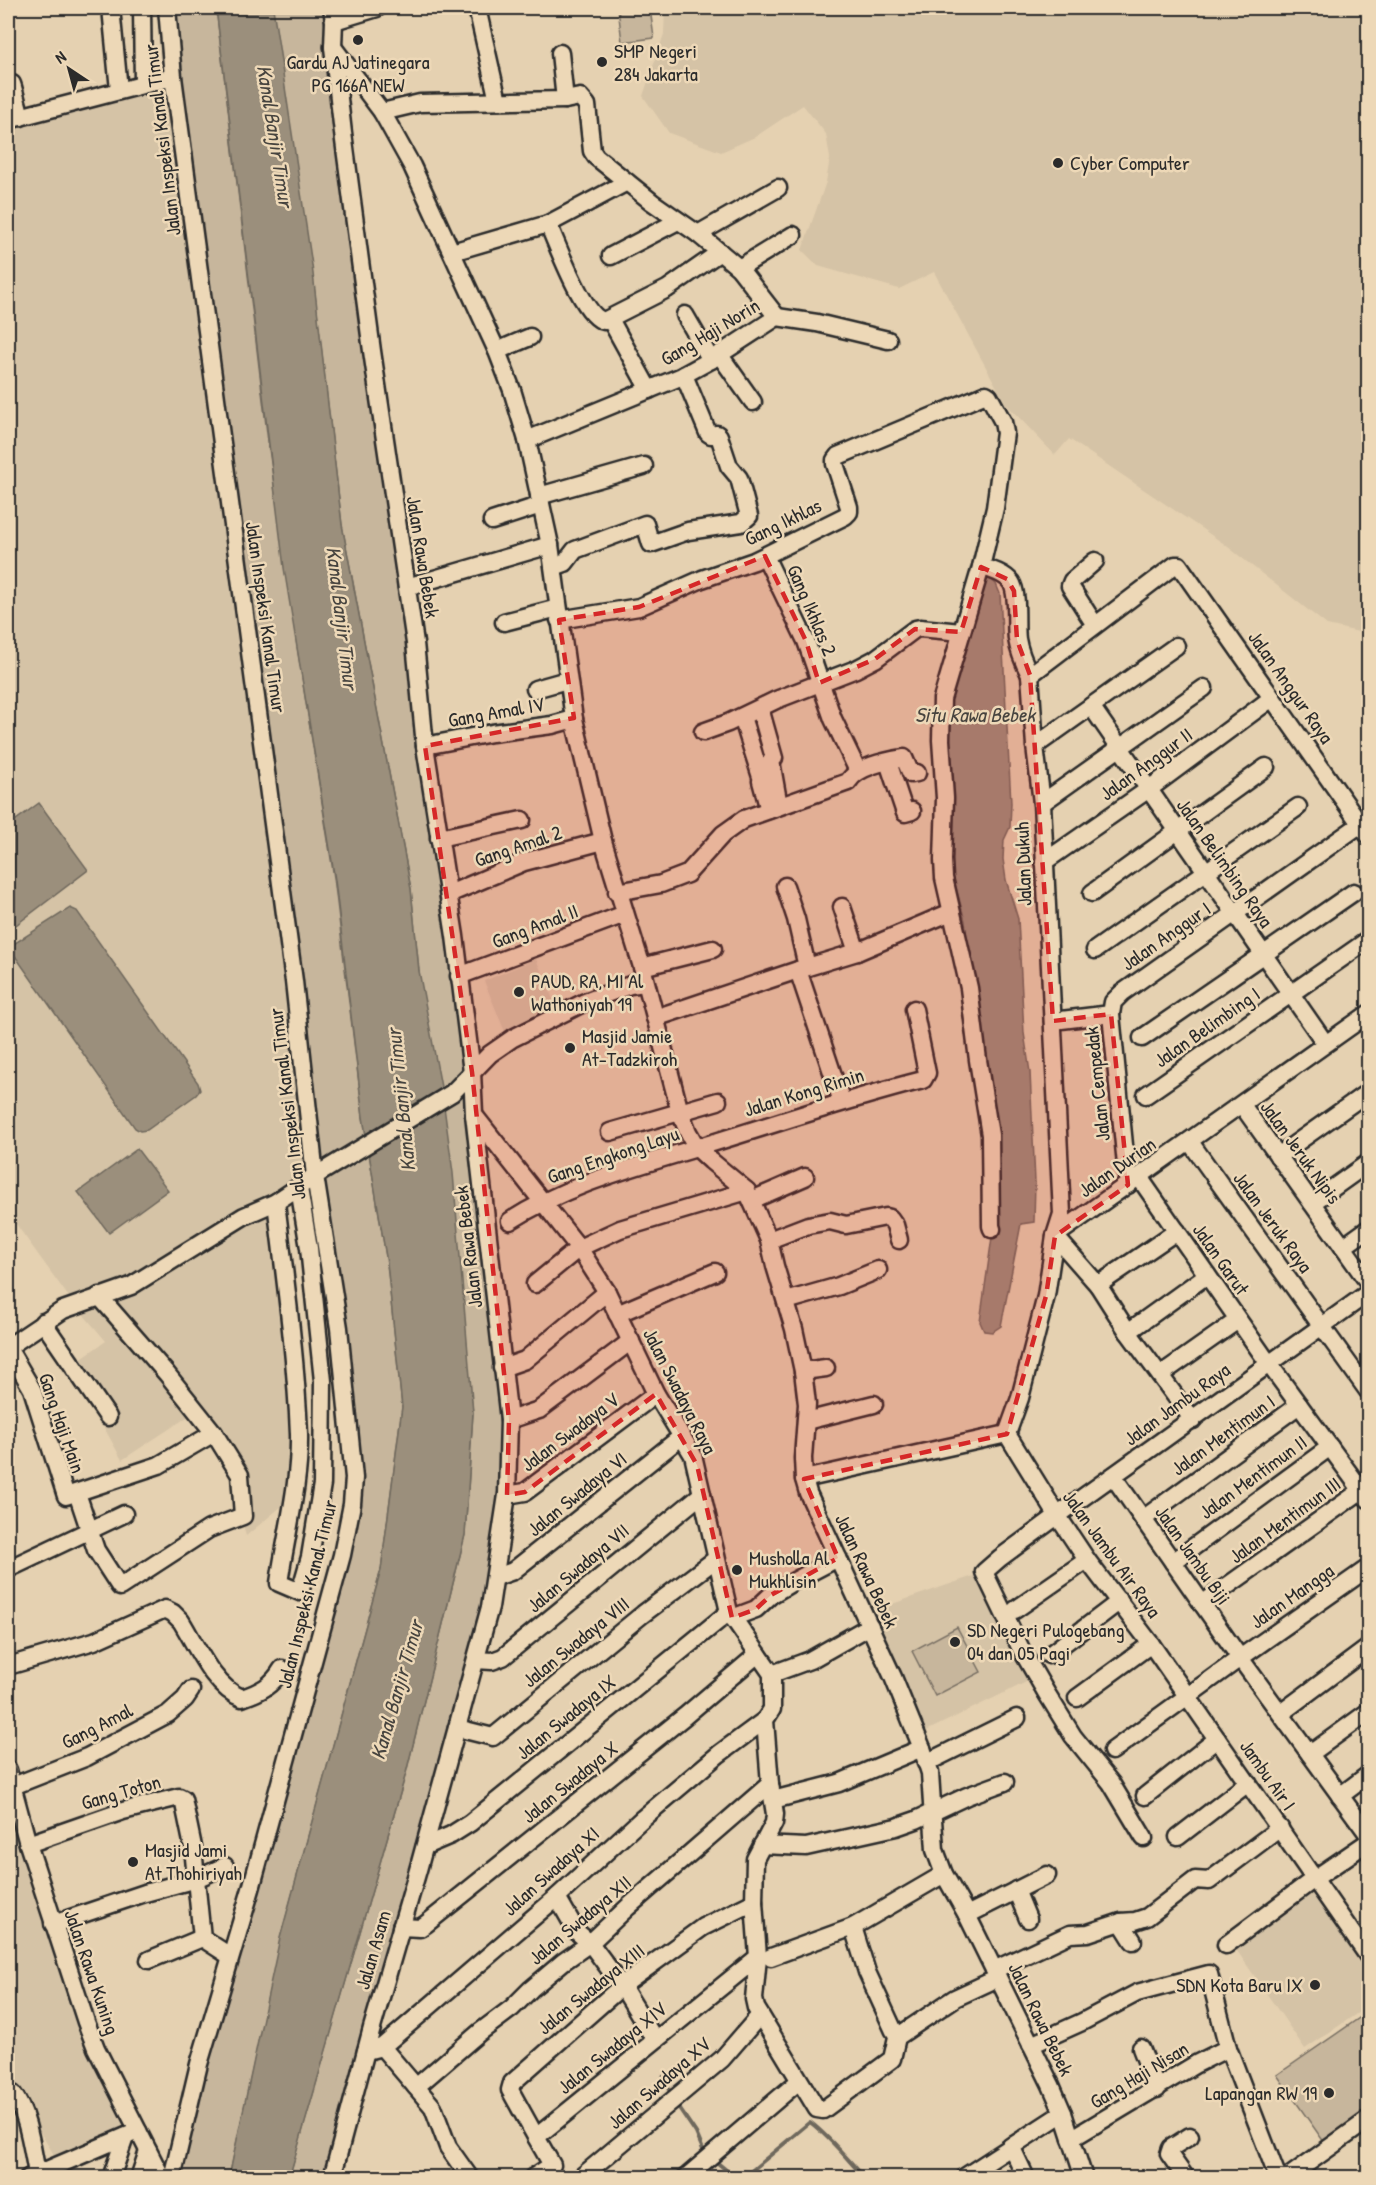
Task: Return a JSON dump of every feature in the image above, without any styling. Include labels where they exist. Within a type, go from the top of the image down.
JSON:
[{"type":"street","points":[[111,8],[119,90]]},
{"type":"street","points":[[142,8],[143,84]]},
{"type":"street","name":"Jalan Inspeksi Kanal Timur","points":[[167,8],[173,77],[294,981],[315,1176],[340,1340],[354,1478],[344,1547],[310,1678],[199,2064],[172,2178]]},
{"type":"street","points":[[333,14],[377,8]]},
{"type":"street","points":[[477,8],[498,101]]},
{"type":"street","name":"Jalan Rawa Bebek","points":[[333,14],[333,47],[372,351],[415,643],[425,746],[449,894],[472,1072],[474,1114],[509,1420],[507,1495],[496,1577],[457,1731]]},
{"type":"street","name":"Jalan Rawa Bebek","points":[[333,47],[381,112],[412,166],[497,351],[512,390],[550,545],[574,718],[603,841],[643,975],[680,1112],[697,1148],[750,1195],[769,1240],[803,1371],[806,1421],[804,1479],[870,1626],[924,1756],[930,1773],[935,1850],[944,1874],[967,1915],[1063,2113],[1084,2178]]},
{"type":"street","points":[[560,53],[565,100]]},
{"type":"street","points":[[8,82],[13,87],[14,118],[173,77]]},
{"type":"street","points":[[381,112],[420,103],[565,100],[580,97],[584,99],[587,105],[592,151],[627,182],[698,234],[739,268],[777,316]]},
{"type":"street","points":[[452,252],[548,224],[627,182]]},
{"type":"street","points":[[698,234],[778,188]]},
{"type":"street","points":[[611,256],[678,220]]},
{"type":"street","points":[[548,224],[567,272],[599,320],[610,319],[667,289],[720,252]]},
{"type":"street","points":[[739,268],[793,235]]},
{"type":"street","points":[[685,315],[715,357],[753,402]]},
{"type":"street","name":"Gang Haji Norin","points":[[526,440],[684,375],[777,316],[888,340]]},
{"type":"street","points":[[610,319],[648,390]]},
{"type":"street","points":[[497,351],[530,337]]},
{"type":"street","points":[[554,567],[565,563],[575,550],[645,524],[651,544],[688,531],[741,523],[749,516],[739,478],[729,466],[719,436],[708,433],[684,375]]},
{"type":"street","name":"Gang Ikhlas","points":[[504,622],[559,614],[639,607],[702,579],[765,556],[849,512],[835,464],[838,456],[986,394],[1003,422],[1005,433],[995,508],[981,567]]},
{"type":"street","points":[[492,521],[540,500],[644,466]]},
{"type":"street","points":[[407,587],[550,545]]},
{"type":"street","name":"Gang Ikhlas 2","points":[[765,556],[806,640],[833,719],[858,771]]},
{"type":"street","points":[[1030,675],[1095,625],[1070,586],[1072,581],[1095,561]]},
{"type":"street","name":"Jalan Anggur Raya","points":[[1095,625],[1175,565],[1179,565],[1365,829]]},
{"type":"street","points":[[981,567],[947,679],[941,718],[945,798],[943,860],[951,912],[969,988],[990,1135],[993,1228]]},
{"type":"street","name":"Jalan Dukuh","points":[[981,567],[1007,579],[1013,587],[1017,640],[1021,659],[1030,675],[1042,804],[1062,1214],[1055,1236]]},
{"type":"street","points":[[703,732],[819,682],[856,669],[875,659],[920,627],[962,632]]},
{"type":"street","points":[[1035,746],[1176,646]]},
{"type":"street","points":[[535,688],[567,680]]},
{"type":"street","points":[[1042,804],[1204,688]]},
{"type":"street","name":"Jalan Anggur II","points":[[1044,862],[1149,789],[1272,698]]},
{"type":"street","name":"Jalan Belimbing Raya","points":[[1091,706],[1325,1043]]},
{"type":"street","points":[[760,708],[774,758],[771,761],[774,808]]},
{"type":"street","points":[[742,717],[761,781],[774,808]]},
{"type":"street","name":"Gang Amal IV","points":[[425,746],[492,733],[552,725],[574,718]]},
{"type":"street","points":[[617,892],[661,884],[687,874],[733,826],[744,819],[848,782],[858,771],[904,758],[909,772],[917,773]]},
{"type":"street","points":[[888,762],[905,813],[912,811]]},
{"type":"street","points":[[1092,893],[1266,767]]},
{"type":"street","points":[[1095,950],[1298,807]]},
{"type":"street","points":[[439,838],[522,820]]},
{"type":"street","name":"Jalan Anggur I","points":[[1111,1014],[1113,1002],[1122,993],[1235,914],[1365,829]]},
{"type":"street","name":"Gang Amal 2","points":[[449,894],[524,862],[603,841]]},
{"type":"street","points":[[785,886],[796,919],[803,969],[842,1102]]},
{"type":"street","points":[[1142,1038],[1354,892]]},
{"type":"street","points":[[842,907],[857,952]]},
{"type":"street","points":[[654,1018],[857,952],[951,912]]},
{"type":"street","name":"Gang Amal II","points":[[459,976],[625,914]]},
{"type":"street","name":"Jalan Belimbing I","points":[[1146,1095],[1368,940]]},
{"type":"street","points":[[8,1348],[63,1310],[131,1286],[244,1216],[276,1202],[299,1188],[452,1093],[490,1054],[536,1024],[630,985],[643,975],[713,949]]},
{"type":"street","name":"Jalan Kong Rimin","points":[[697,1148],[842,1102],[923,1080],[927,1073],[914,1010]]},
{"type":"street","points":[[1053,1021],[1111,1014]]},
{"type":"street","name":"Jalan Cempedak","points":[[1111,1014],[1133,1181]]},
{"type":"street","name":"Jalan Durian","points":[[1055,1236],[1368,1014]]},
{"type":"street","points":[[1278,1156],[1368,1092]]},
{"type":"street","points":[[609,1132],[718,1101]]},
{"type":"street","name":"Jalan Jeruk Nipis","points":[[1242,1105],[1368,1282]]},
{"type":"street","name":"Jalan Swadaya Raya","points":[[474,1114],[579,1248],[607,1292],[656,1394],[693,1455],[731,1615],[772,1674]]},
{"type":"street","name":"Jalan Jeruk Raya","points":[[1190,1142],[1368,1391]]},
{"type":"street","name":"Gang Engkong Layu","points":[[510,1221],[542,1201],[600,1177],[697,1148]]},
{"type":"street","points":[[1312,1203],[1368,1163]]},
{"type":"street","points":[[535,1284],[579,1248],[620,1229],[750,1195],[806,1177]]},
{"type":"street","name":"Jalan Garut","points":[[1133,1181],[1177,1231],[1269,1364],[1365,1494]]},
{"type":"street","points":[[276,1202],[287,1295],[298,1434],[294,1496],[279,1583],[300,1593],[310,1557],[322,1484],[323,1381],[310,1259],[299,1188]]},
{"type":"street","points":[[769,1240],[807,1225],[830,1221],[846,1225],[886,1217],[890,1218],[895,1225],[899,1240]]},
{"type":"street","points":[[1343,1247],[1368,1229]]},
{"type":"street","points":[[1098,1285],[1177,1231]]},
{"type":"street","points":[[1055,1236],[1098,1285],[1128,1332],[1193,1420]]},
{"type":"street","points":[[804,1479],[1005,1434],[1020,1398],[1046,1296],[1055,1236]]},
{"type":"street","points":[[786,1302],[839,1286],[878,1270]]},
{"type":"street","points":[[617,1314],[715,1272]]},
{"type":"street","points":[[1128,1332],[1207,1275]]},
{"type":"street","points":[[502,1368],[525,1360],[607,1292]]},
{"type":"street","name":"Jalan Jambu Raya","points":[[1144,1838],[1111,1783],[1073,1736],[1047,1694],[1021,1649],[984,1572],[1057,1515],[1368,1293]]},
{"type":"street","points":[[77,1492],[96,1550],[120,1587],[209,1529],[243,1516],[240,1475],[214,1433],[167,1374],[99,1296]]},
{"type":"street","points":[[1160,1375],[1238,1320]]},
{"type":"street","points":[[43,1322],[108,1417]]},
{"type":"street","points":[[509,1420],[539,1410],[631,1341]]},
{"type":"street","name":"Gang Haji Main","points":[[8,1348],[32,1389],[64,1494],[68,1496],[159,1466],[214,1433]]},
{"type":"street","points":[[803,1371],[826,1368]]},
{"type":"street","name":"Jalan Swadaya V","points":[[507,1495],[525,1492],[656,1394]]},
{"type":"street","points":[[806,1421],[874,1404]]},
{"type":"street","name":"Jalan Mentimun I","points":[[1143,1519],[1299,1405]]},
{"type":"street","name":"Jalan Jambu Air Raya","points":[[1005,1434],[1087,1560],[1120,1601],[1187,1695]]},
{"type":"street","name":"Jalan Swadaya VI","points":[[496,1577],[513,1571],[681,1437]]},
{"type":"street","name":"Jalan Mentimun II","points":[[1173,1562],[1330,1446]]},
{"type":"street","name":"Jalan Jambu Biji","points":[[1113,1476],[1240,1658],[1368,1834]]},
{"type":"street","name":"Jalan Swadaya VII","points":[[476,1660],[492,1661],[503,1657],[702,1494]]},
{"type":"street","name":"Jalan Mentimun III","points":[[1202,1604],[1365,1494]]},
{"type":"street","points":[[8,1569],[124,1514]]},
{"type":"street","name":"Jalan Swadaya IX","points":[[425,1846],[451,1835],[470,1823],[731,1615],[756,1610],[771,1595],[838,1558]]},
{"type":"street","name":"Jalan Swadaya VIII","points":[[457,1731],[493,1737],[644,1614],[716,1559]]},
{"type":"street","points":[[1015,1610],[1087,1560]]},
{"type":"street","name":"Jalan Mangga","points":[[1112,1751],[1187,1695],[1368,1568]]},
{"type":"street","points":[[1049,1655],[1120,1601]]},
{"type":"street","points":[[8,1666],[94,1641],[165,1609],[181,1621],[218,1680],[232,1694],[242,1698],[259,1693],[282,1669]]},
{"type":"street","points":[[870,1626],[810,1660],[772,1674],[772,1709],[765,1720],[775,1814],[774,1823],[755,1859],[754,1902],[764,1957],[754,1999],[760,2015],[817,2109],[823,2110],[892,2059],[897,2037],[955,1998],[1070,1934],[1088,1933],[1121,1922],[1135,1922],[1147,1917],[1195,1880],[1209,1881],[1280,1828]]},
{"type":"street","points":[[1077,1698],[1151,1644]]},
{"type":"street","points":[[1281,1713],[1368,1648]]},
{"type":"street","name":"Jalan Swadaya X","points":[[401,1927],[420,1928],[426,1924],[758,1654]]},
{"type":"street","name":"Gang Amal","points":[[13,1786],[93,1754],[168,1714],[185,1699],[191,1690]]},
{"type":"street","name":"Jambu Air I","points":[[1187,1695],[1368,1956]]},
{"type":"street","points":[[1310,1754],[1368,1712]]},
{"type":"street","points":[[772,1792],[839,1783],[924,1756],[1017,1718]]},
{"type":"street","name":"Jalan Swadaya XI","points":[[366,2052],[382,2047],[696,1773],[765,1720]]},
{"type":"street","name":"Jalan Asam","points":[[333,2178],[366,2052],[457,1731]]},
{"type":"street","points":[[1145,1796],[1217,1739]]},
{"type":"street","name":"Jalan Rawa Kuning","points":[[8,1770],[28,1844],[76,1996],[131,2134],[148,2151],[162,2178]]},
{"type":"street","points":[[1340,1796],[1368,1775]]},
{"type":"street","points":[[762,1845],[793,1848],[816,1846],[896,1827],[1005,1782]]},
{"type":"street","points":[[1178,1837],[1248,1783]]},
{"type":"street","name":"Jalan Swadaya XII","points":[[416,2088],[480,2032],[512,2008],[562,1962],[585,1946],[772,1792]]},
{"type":"street","name":"Gang Toton","points":[[28,1844],[123,1811],[182,1797],[193,1847],[196,1879]]},
{"type":"street","points":[[1226,1945],[1368,1842]]},
{"type":"street","points":[[53,1924],[145,1893],[196,1879],[225,1866]]},
{"type":"street","name":"Jalan Swadaya XIV","points":[[536,2137],[651,2043],[764,1957],[853,1927],[944,1874]]},
{"type":"street","points":[[967,1915],[1047,1875]]},
{"type":"street","points":[[196,1879],[201,1938]]},
{"type":"street","points":[[1016,1890],[1028,1919]]},
{"type":"street","points":[[553,1900],[651,2043]]},
{"type":"street","name":"Jalan Swadaya XIII","points":[[536,2137],[515,2100],[510,2086],[615,1992],[703,1927],[754,1902]]},
{"type":"street","points":[[1121,1922],[1133,1941]]},
{"type":"street","points":[[853,1927],[867,1972],[894,2031]]},
{"type":"street","points":[[201,1938],[230,1956]]},
{"type":"street","points":[[149,1960],[201,1938]]},
{"type":"street","points":[[1031,2045],[1082,2022],[1137,1993],[1209,1974],[1228,2048],[1278,2178]]},
{"type":"street","name":"Jalan Swadaya XV","points":[[580,2178],[722,2059],[760,2015]]},
{"type":"street","points":[[382,2047],[433,2107],[448,2147],[470,2178]]},
{"type":"street","points":[[1141,2048],[1157,2089]]},
{"type":"street","name":"Gang Haji Nisan","points":[[1071,2139],[1196,2064],[1228,2048]]},
{"type":"street","points":[[685,2178],[799,2081]]},
{"type":"street","points":[[8,2097],[13,2094],[17,2100],[41,2174],[131,2134]]},
{"type":"street","points":[[963,2178],[1063,2113]]},
{"type":"street","points":[[1287,2178],[1368,2120]]},
{"type":"street","points":[[111,2178],[131,2134]]},
{"type":"street","points":[[1186,2178],[1169,2154],[1171,2148],[1190,2136]]},
{"type":"street","points":[[532,2178],[552,2165],[536,2137]]},
{"type":"street","points":[[1011,2146],[1026,2178]]},
{"type":"street","points":[[139,2178],[148,2151]]},
{"type":"highlighted area","points":[[765,556],[806,641],[819,683],[875,659],[915,629],[961,632],[981,567],[1007,579],[1014,591],[1017,640],[1030,675],[1053,1021],[1111,1014],[1128,1185],[1055,1236],[1046,1296],[1007,1434],[804,1479],[838,1558],[771,1595],[756,1609],[732,1618],[697,1465],[656,1394],[525,1492],[507,1495],[509,1420],[472,1072],[425,746],[574,718],[559,620],[639,607]]},
{"type":"shaded area","points":[[167,8],[216,8],[268,442],[297,646],[334,878],[363,1117],[387,1263],[402,1407],[381,1570],[282,1932],[229,2178],[172,2177],[353,1500]]},
{"type":"shaded area","points":[[272,8],[332,8],[509,1420],[496,1577],[332,2178],[289,2177],[406,1773],[465,1535],[473,1413],[411,889],[342,525],[313,277]]},
{"type":"shaded area","points":[[618,8],[650,8],[654,38],[622,42]]},
{"type":"shaded area","points":[[665,8],[1368,8],[1368,634],[1327,625],[1223,543],[1069,439],[1055,455],[1006,404],[934,272],[899,289],[818,266],[802,250],[826,182],[830,158],[826,134],[803,105],[755,137],[721,152],[669,133],[643,96],[664,34]]},
{"type":"shaded area","points":[[171,86],[315,1176],[276,1202],[295,1385],[294,1496],[246,1536],[228,1465],[195,1412],[122,1460],[70,1366],[106,1341],[71,1300],[8,1213],[8,126]]},
{"type":"shaded area","name":"PAUD, RA, MI Al Wathoniyah 19","points":[[536,959],[555,1004],[505,1032],[484,981]]},
{"type":"shaded area","name":"SD Negeri Pulogebang 04 dan 05 Pagi","points":[[985,1572],[1043,1674],[924,1732],[872,1611]]},
{"type":"shaded area","points":[[957,1627],[981,1672],[935,1696],[912,1651]]},
{"type":"shaded area","points":[[8,1775],[128,2125],[58,2161],[8,2081]]},
{"type":"shaded area","name":"SDN Kota Baru IX","points":[[1314,1884],[1368,1964],[1368,2006],[1305,2049],[1233,1945]]},
{"type":"shaded area","name":"Lapangan RW 19","points":[[1368,2012],[1368,2111],[1324,2142],[1277,2075]]},
{"type":"water","name":"Kanal Banjir Timur","points":[[216,8],[273,8],[312,265],[342,525],[411,889],[419,971],[442,1092],[453,1173],[473,1413],[465,1535],[406,1773],[289,2178],[229,2177],[280,1938],[381,1570],[402,1407],[387,1263],[363,1117],[335,880],[284,568]]},
{"type":"water","name":"Situ Rawa Bebek","points":[[989,578],[996,584],[1000,594],[1011,803],[1010,827],[1004,840],[1003,859],[1006,880],[1018,919],[1024,1033],[1030,1072],[1035,1182],[1034,1222],[1021,1224],[1001,1326],[992,1332],[984,1331],[980,1322],[993,1230],[979,1053],[965,921],[945,847],[943,710],[982,581]]},
{"type":"water","points":[[39,803],[88,870],[8,931],[8,826]]},
{"type":"water","points":[[70,908],[77,911],[198,1083],[200,1090],[196,1095],[147,1130],[140,1131],[135,1128],[13,953],[12,947],[15,943]]},
{"type":"water","points":[[137,1149],[168,1190],[109,1233],[78,1192]]},
{"type":"waterway","points":[[663,2077],[672,2096]]},
{"type":"waterway","points":[[677,2105],[696,2133],[704,2152]]},
{"type":"waterway","points":[[743,2178],[810,2122],[865,2178]]},
{"type":"waterway","points":[[714,2160],[736,2178]]},
{"type":"place","name":"Gardu AJ Jatinegara PG 166A NEW","points":[[358,40]]},
{"type":"place","name":"SMP Negeri 284 Jakarta","points":[[602,62]]},
{"type":"place","name":"Cyber Computer","points":[[1058,163]]},
{"type":"place","name":"PAUD, RA, MI Al Wathoniyah 19","points":[[519,992]]},
{"type":"place","name":"Masjid Jamie At-Tadzkiroh","points":[[570,1048]]},
{"type":"place","name":"Musholla Al Mukhlisin","points":[[737,1570]]},
{"type":"place","name":"SD Negeri Pulogebang 04 dan 05 Pagi","points":[[955,1642]]},
{"type":"place","name":"Masjid Jami At Thohiriyah","points":[[133,1862]]},
{"type":"place","name":"SDN Kota Baru IX","points":[[1315,1985]]},
{"type":"place","name":"Lapangan RW 19","points":[[1329,2093]]}]
